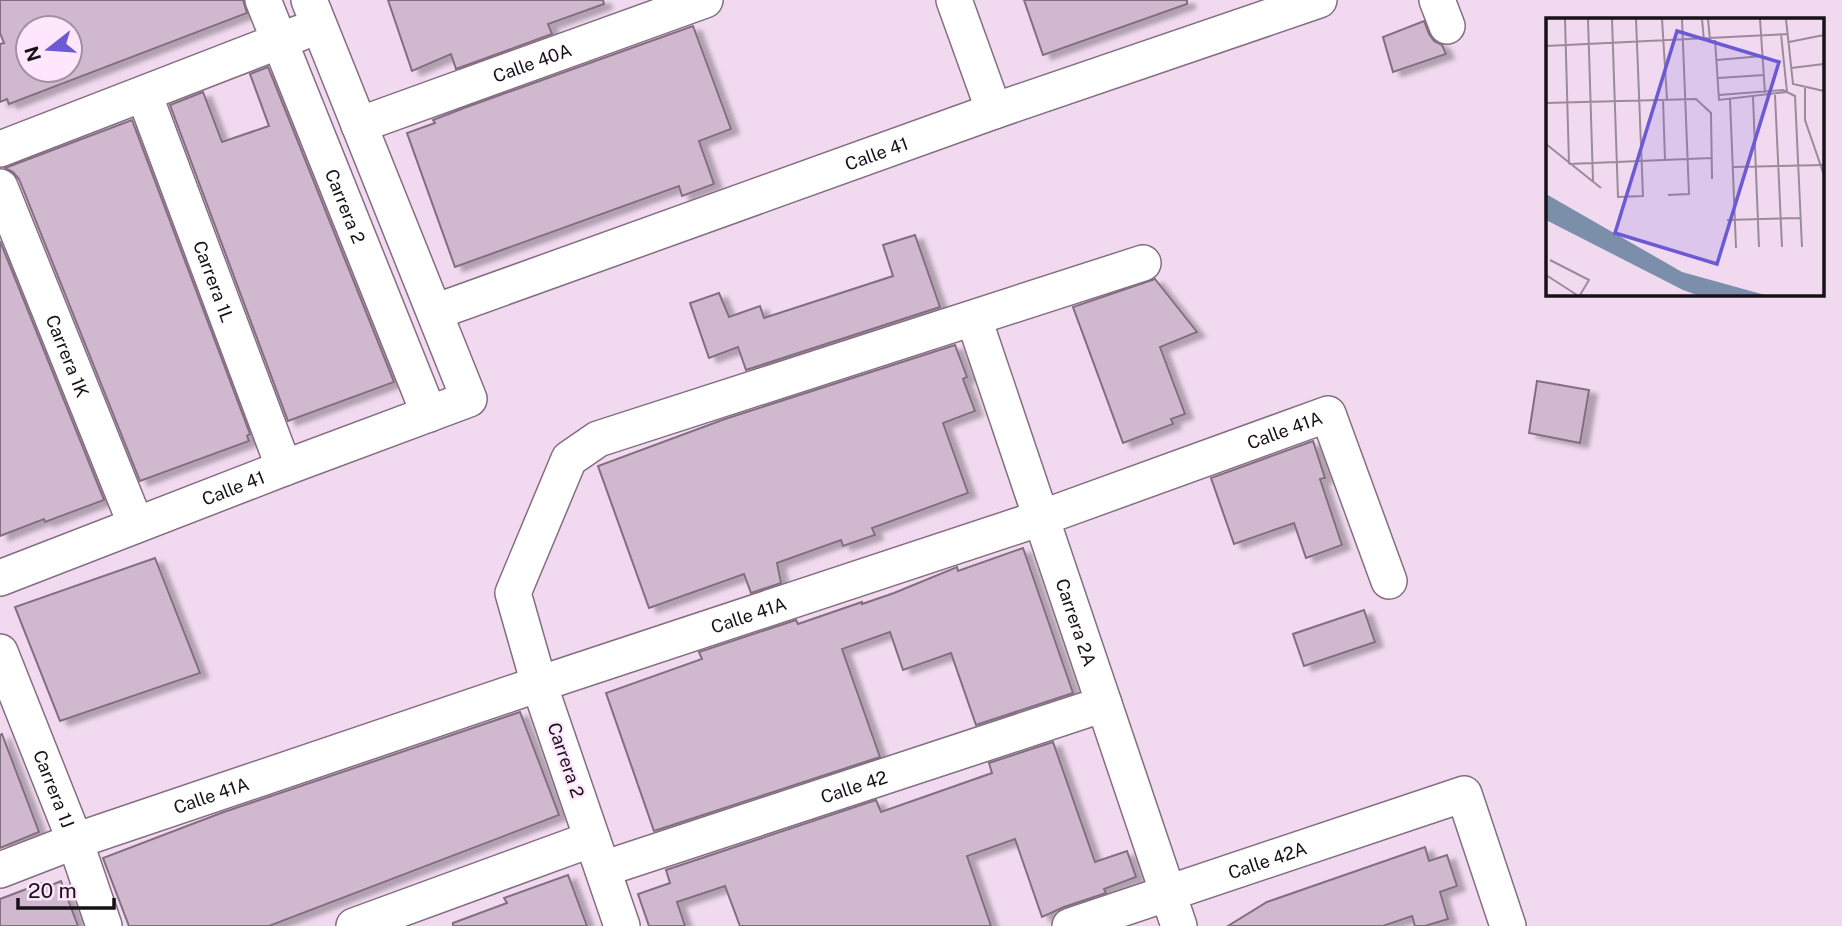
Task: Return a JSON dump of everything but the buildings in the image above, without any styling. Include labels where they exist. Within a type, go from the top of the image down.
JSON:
[{"type":"street","name":"Carrera 2","points":[[263,0],[429,414]]},
{"type":"street","name":"Calle 40A","points":[[359,125],[705,0]]},
{"type":"street","points":[[954,0],[994,111]]},
{"type":"street","name":"Calle 41","points":[[0,578],[469,399],[435,312],[994,111],[1319,0]]},
{"type":"street","points":[[0,149],[279,41],[314,13],[435,312]]},
{"type":"street","name":"Carrera 1L","points":[[144,94],[284,468]]},
{"type":"street","name":"Carrera 1K","points":[[0,187],[136,525]]},
{"type":"street","points":[[974,319],[1143,263]]},
{"type":"street","name":"Carrera 2","points":[[622,926],[539,684],[513,593],[569,459],[598,439],[974,319]]},
{"type":"street","name":"Carrera 2A","points":[[974,319],[1178,926]]},
{"type":"street","name":"Calle 41A","points":[[0,870],[75,841],[539,684],[1041,518],[1328,414],[1389,581]]},
{"type":"street","name":"Carrera 1J","points":[[4,672],[75,841],[104,926]]},
{"type":"street","name":"Calle 42","points":[[354,926],[1104,704]]},
{"type":"street","name":"Calle 42A","points":[[1070,926],[1464,794],[1508,926]]}]
